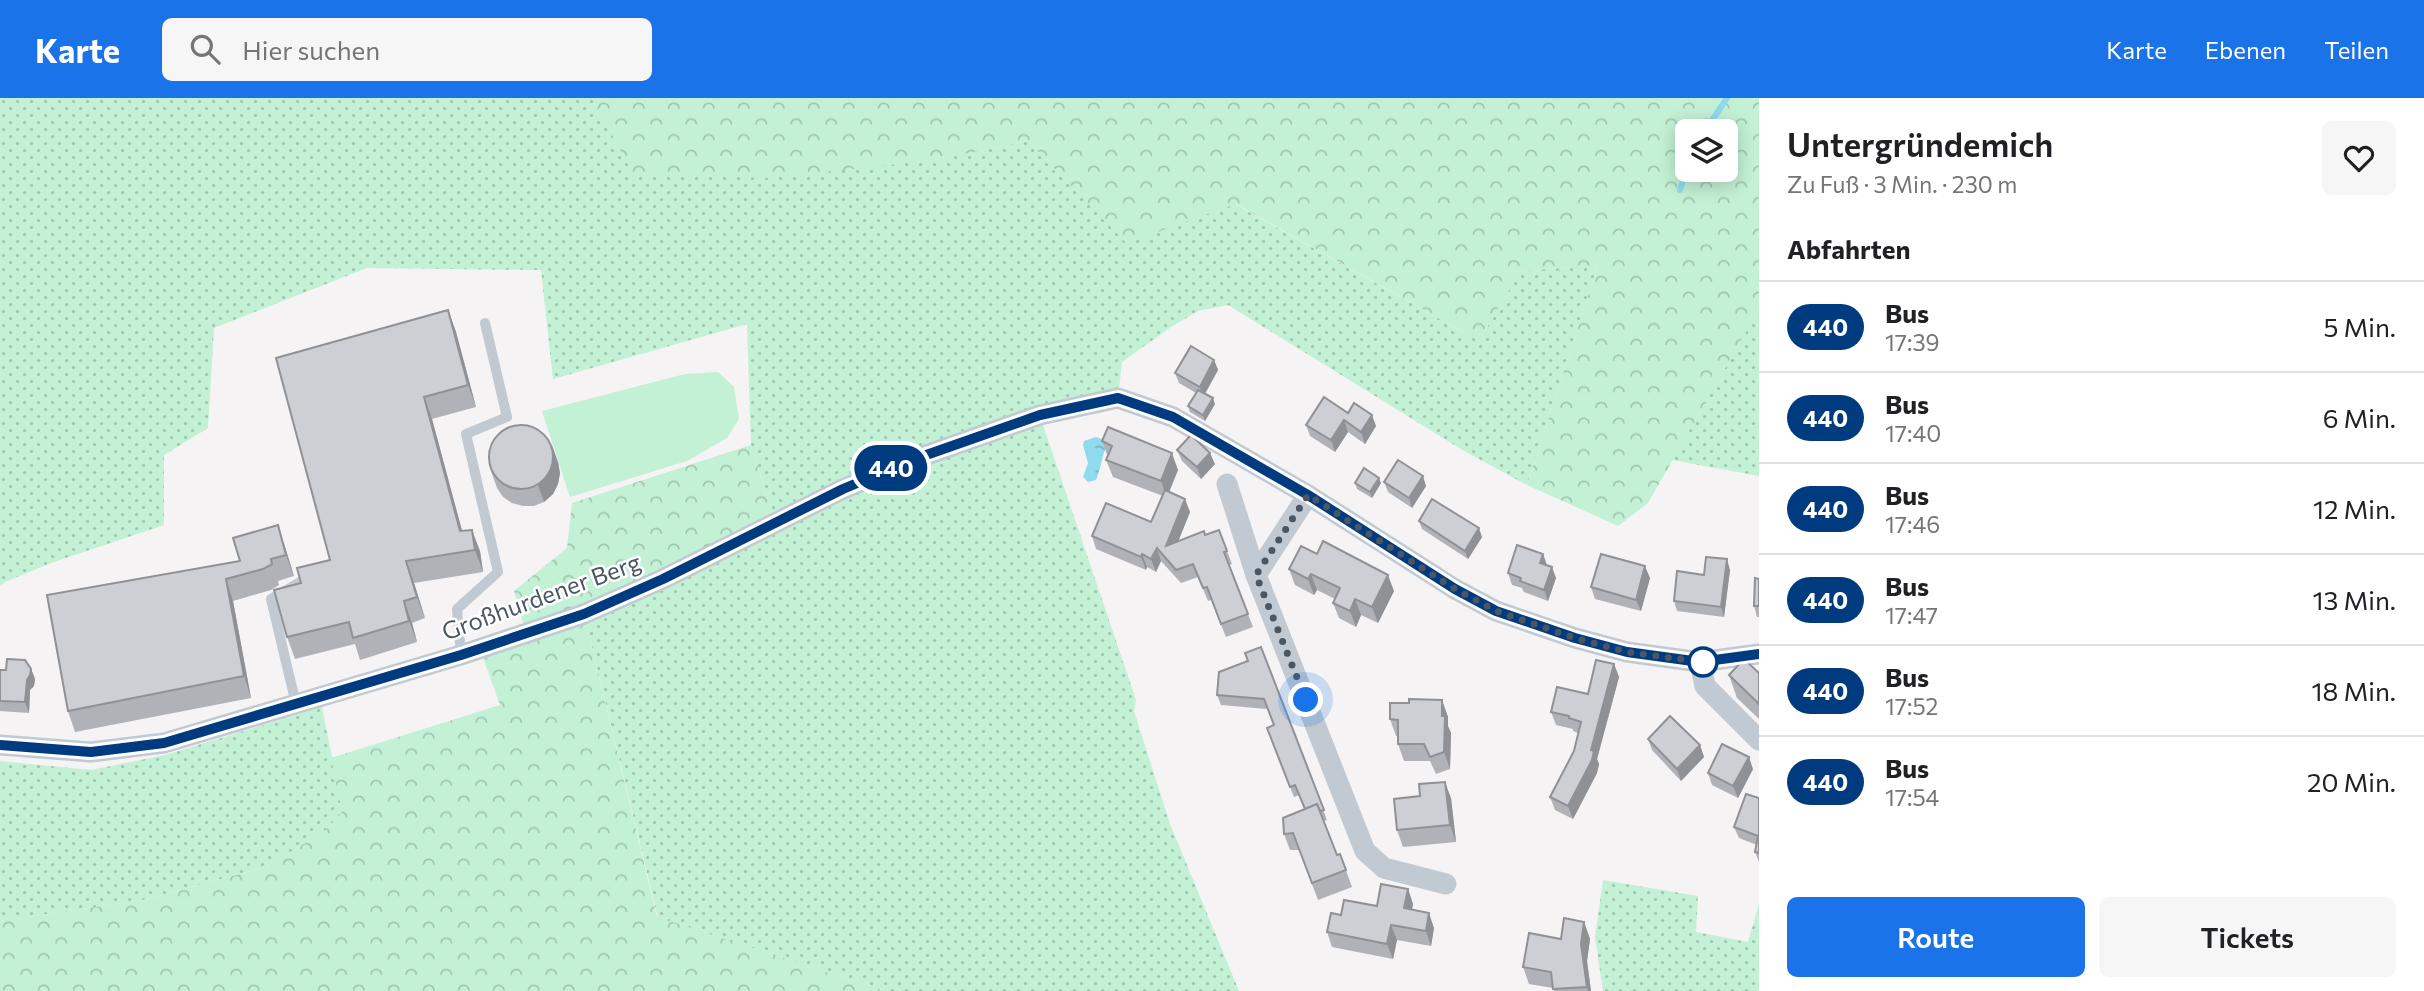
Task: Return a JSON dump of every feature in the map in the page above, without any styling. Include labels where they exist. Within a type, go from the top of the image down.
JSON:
[{"type":"street","name":"Großhurdener Berg","points":[[0,745],[91,752],[164,743],[461,655],[584,614],[663,579],[843,489],[912,460],[1040,415],[1118,398],[1173,417],[1308,495]]},
{"type":"street","points":[[1227,484],[1256,575],[1365,851],[1384,869],[1446,884]]},
{"type":"street","points":[[1256,575],[1308,495],[1455,589],[1496,611],[1575,638],[1627,652],[1700,662],[1759,654]]},
{"type":"street","points":[[1700,662],[1705,686],[1759,740]]},
{"type":"lane","points":[[461,655],[457,609],[498,572],[466,434],[507,417],[485,323]]},
{"type":"lane","points":[[296,704],[271,599],[319,572]]},
{"type":"green space","points":[[0,98],[592,98],[634,174],[935,160],[1028,141],[1126,242],[1235,204],[1479,341],[1520,271],[1598,265],[1527,485],[1464,451],[1228,305],[1198,311],[1122,362],[1118,398],[1040,416],[1136,700],[1134,711],[1170,824],[1239,991],[886,991],[658,918],[584,614],[775,523],[751,445],[747,324],[553,379],[541,270],[367,268],[214,328],[208,428],[164,455],[164,525],[51,563],[0,586]]},
{"type":"green space","points":[[592,98],[1759,98],[1759,309],[1648,503],[1618,526],[1527,485],[1598,265],[1520,271],[1479,341],[1236,204],[1126,243],[1028,141],[935,160],[769,178],[633,174]]},
{"type":"green space","points":[[1759,309],[1759,476],[1672,460]]},
{"type":"green space","points":[[718,372],[734,387],[739,419],[727,438],[687,461],[570,497],[542,411],[685,374]]},
{"type":"green space","points":[[751,445],[775,523],[584,614],[657,917],[886,991],[0,991],[0,921],[143,900],[265,867],[324,832],[342,812],[331,758],[500,705],[480,649],[526,633],[514,591],[567,548],[572,503]]},
{"type":"green space","points":[[322,707],[343,812],[324,832],[265,867],[143,900],[0,921],[0,761],[91,770],[165,755]]},
{"type":"green space","points":[[1603,880],[1698,896],[1696,932],[1748,942],[1759,904],[1759,991],[1603,991],[1595,937]]},
{"type":"water","points":[[1096,437],[1107,444],[1096,480],[1088,482],[1083,477],[1088,463],[1083,445],[1084,441]]},
{"type":"building","points":[[448,310],[468,385],[424,397],[460,531],[472,530],[475,550],[406,561],[417,597],[404,601],[409,621],[353,638],[349,622],[287,637],[274,590],[301,583],[297,568],[330,560],[276,358]]},
{"type":"building","points":[[1191,346],[1214,360],[1200,387],[1175,373]]},
{"type":"building","points":[[1198,390],[1213,398],[1203,415],[1188,406]]},
{"type":"building","points":[[1324,397],[1348,413],[1354,403],[1372,415],[1361,432],[1344,420],[1331,440],[1306,425]]},
{"type":"building","points":[[515,425],[527,425],[544,434],[551,445],[551,469],[544,480],[527,489],[515,489],[503,484],[494,475],[489,463],[489,451],[494,439],[503,430]]},
{"type":"building","points":[[1108,427],[1172,453],[1161,481],[1106,460],[1112,446],[1102,441]]},
{"type":"building","points":[[1191,435],[1210,453],[1197,467],[1177,450]]},
{"type":"building","points":[[1398,460],[1423,476],[1409,498],[1384,482]]},
{"type":"building","points":[[1364,468],[1379,478],[1370,492],[1355,483]]},
{"type":"building","points":[[1165,490],[1185,499],[1166,546],[1204,531],[1205,535],[1219,530],[1227,551],[1224,552],[1248,614],[1221,624],[1207,587],[1203,588],[1193,564],[1176,570],[1157,548],[1151,559],[1092,536],[1106,503],[1151,522]]},
{"type":"building","points":[[1432,499],[1479,528],[1465,551],[1419,521]]},
{"type":"building","points":[[278,525],[286,555],[271,559],[272,564],[263,569],[226,579],[244,676],[68,711],[47,595],[240,561],[233,538]]},
{"type":"building","points":[[1323,541],[1388,575],[1372,607],[1355,599],[1350,611],[1333,603],[1340,588],[1311,574],[1308,579],[1289,569],[1301,546],[1317,554]]},
{"type":"building","points":[[1517,545],[1543,554],[1540,563],[1552,567],[1544,590],[1520,581],[1521,578],[1508,573]]},
{"type":"building","points":[[1601,554],[1645,566],[1636,600],[1591,587]]},
{"type":"building","points":[[1706,557],[1727,559],[1721,607],[1674,601],[1677,571],[1704,575]]},
{"type":"building","points":[[1755,578],[1759,579],[1759,606],[1754,606]]},
{"type":"building","points":[[1261,647],[1324,810],[1320,811],[1317,804],[1305,809],[1295,785],[1290,787],[1267,728],[1274,725],[1264,699],[1217,695],[1219,672],[1248,661],[1245,653]]},
{"type":"building","points":[[7,659],[25,660],[31,669],[25,702],[0,701],[0,670],[6,670]]},
{"type":"building","points":[[1744,659],[1759,673],[1759,704],[1729,675]]},
{"type":"building","points":[[1596,660],[1614,664],[1591,750],[1594,751],[1592,760],[1568,806],[1550,797],[1574,751],[1581,722],[1551,712],[1557,687],[1588,694]]},
{"type":"building","points":[[1409,699],[1442,700],[1442,716],[1445,716],[1444,752],[1430,757],[1424,744],[1398,744],[1398,720],[1390,719],[1390,703],[1409,703]]},
{"type":"building","points":[[1670,716],[1700,745],[1677,769],[1648,739]]},
{"type":"building","points":[[1722,744],[1749,757],[1733,786],[1708,773]]},
{"type":"building","points":[[1445,782],[1450,825],[1397,830],[1394,799],[1420,796],[1419,784]]},
{"type":"building","points":[[1746,794],[1759,798],[1759,853],[1755,852],[1758,836],[1734,827]]},
{"type":"building","points":[[1317,804],[1337,855],[1340,854],[1346,870],[1312,883],[1293,833],[1284,834],[1283,818]]},
{"type":"building","points":[[1381,884],[1408,889],[1404,908],[1429,913],[1426,931],[1391,925],[1387,944],[1327,932],[1331,913],[1341,915],[1344,900],[1377,906]]},
{"type":"building","points":[[1564,918],[1584,922],[1581,944],[1587,987],[1553,989],[1551,972],[1523,967],[1529,933],[1561,939]]},
{"type":"waterway","points":[[1713,119],[1727,98]]},
{"type":"waterway","points":[[1680,190],[1682,182]]},
{"type":"bus line","name":"440","points":[[0,745],[91,752],[164,743],[461,655],[584,614],[663,579],[843,489],[912,460],[1040,415],[1118,398],[1173,417],[1308,495],[1455,589],[1496,611],[1575,638],[1627,652],[1700,662],[1759,654]]},
{"type":"route","points":[[1306,700],[1256,575],[1308,495],[1455,589],[1496,611],[1575,638],[1627,652],[1703,662]]}]
